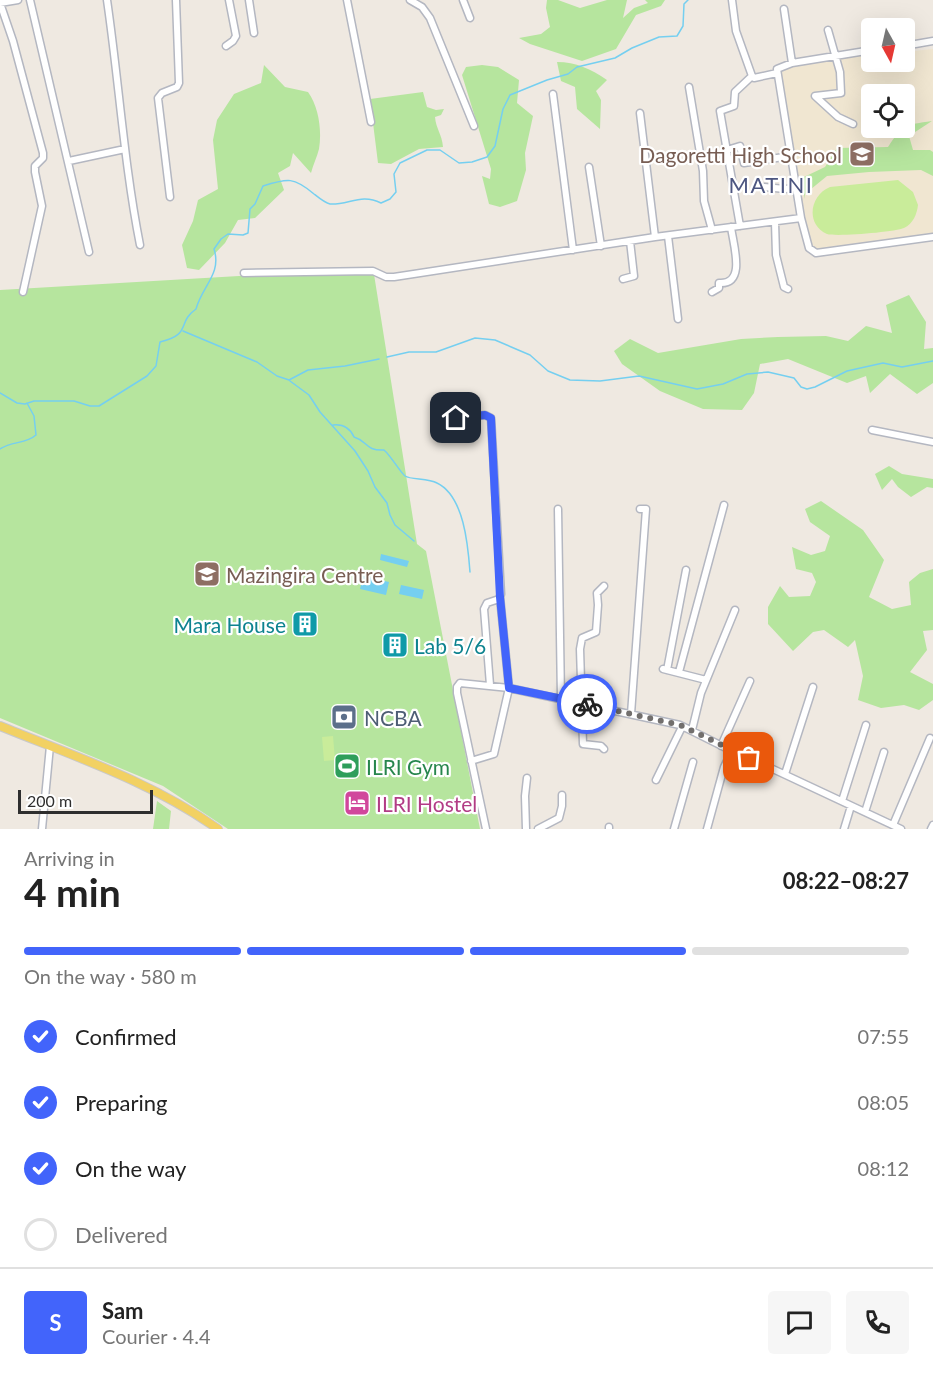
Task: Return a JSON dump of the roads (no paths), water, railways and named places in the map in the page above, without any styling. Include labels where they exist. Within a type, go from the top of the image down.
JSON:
[{"type":"main road","points":[[0,726],[87,759],[133,780],[218,829]]},
{"type":"street","points":[[18,0],[0,3],[13,41],[43,153],[35,166],[42,206],[23,292]]},
{"type":"street","points":[[30,0],[69,161],[88,252]]},
{"type":"street","points":[[107,0],[119,84],[128,180],[140,244]]},
{"type":"street","points":[[170,197],[158,98],[162,93],[177,87],[179,83],[176,0]]},
{"type":"street","points":[[226,46],[236,36],[229,0]]},
{"type":"street","points":[[249,0],[254,33]]},
{"type":"street","points":[[347,0],[371,122]]},
{"type":"street","points":[[410,0],[424,10],[430,18],[474,126]]},
{"type":"street","points":[[463,0],[470,18]]},
{"type":"street","points":[[732,0],[736,31],[752,76]]},
{"type":"street","points":[[784,9],[792,63]]},
{"type":"street","points":[[828,30],[840,72],[841,93],[815,96],[838,117],[853,124]]},
{"type":"street","points":[[915,44],[933,41]]},
{"type":"street","points":[[861,51],[792,63],[777,69],[801,218],[809,248],[816,253],[933,237]]},
{"type":"street","points":[[752,76],[754,78],[777,73]]},
{"type":"street","points":[[740,226],[720,111],[734,106],[735,92],[752,76]]},
{"type":"street","points":[[689,87],[703,171],[704,201],[712,230]]},
{"type":"street","points":[[553,94],[573,250]]},
{"type":"street","points":[[640,113],[655,237]]},
{"type":"street","points":[[727,150],[740,146],[744,163],[790,156]]},
{"type":"street","points":[[69,161],[124,149]]},
{"type":"street","points":[[589,167],[601,246]]},
{"type":"street","points":[[764,187],[796,188]]},
{"type":"street","points":[[244,273],[373,271],[386,278],[655,237],[801,218]]},
{"type":"street","points":[[775,222],[776,255],[784,287],[788,289]]},
{"type":"street","points":[[712,292],[719,288],[719,283],[726,283],[735,275],[736,266],[730,227]]},
{"type":"street","points":[[668,236],[678,319]]},
{"type":"street","points":[[623,279],[634,276],[630,241]]},
{"type":"street","points":[[456,418],[485,415],[491,418],[500,597],[509,688],[494,754],[471,761]]},
{"type":"street","points":[[872,430],[933,442]]},
{"type":"street","points":[[679,672],[724,504]]},
{"type":"street","points":[[558,509],[561,699]]},
{"type":"street","points":[[631,714],[646,509],[640,509]]},
{"type":"street","points":[[693,616],[716,543]]},
{"type":"street","points":[[687,570],[665,670],[706,680]]},
{"type":"street","points":[[604,586],[597,593],[596,632],[581,640],[583,744],[601,746],[604,749]]},
{"type":"street","points":[[490,685],[484,609],[487,603],[496,601],[500,597]]},
{"type":"street","points":[[692,730],[706,680],[735,610]]},
{"type":"street","points":[[721,746],[750,681]]},
{"type":"street","points":[[486,829],[457,687],[460,683],[509,688],[631,714],[692,730],[721,746],[901,829]]},
{"type":"street","points":[[785,774],[813,687]]},
{"type":"street","points":[[842,801],[866,725]]},
{"type":"street","points":[[656,780],[682,727]]},
{"type":"street","points":[[893,825],[930,738]]},
{"type":"street","points":[[42,829],[50,746]]},
{"type":"street","points":[[707,829],[724,767],[732,751]]},
{"type":"street","points":[[865,812],[884,752]]},
{"type":"street","points":[[674,829],[693,762]]},
{"type":"street","points":[[526,829],[527,778]]},
{"type":"street","points":[[538,829],[560,819],[562,795]]},
{"type":"street","points":[[844,829],[851,806]]},
{"type":"water","points":[[381,554],[409,561],[407,567],[380,560]]},
{"type":"water","points":[[363,576],[389,582],[386,595],[360,589]]},
{"type":"water","points":[[401,585],[424,590],[422,599],[399,594]]},
{"type":"waterway","points":[[0,393],[17,403],[74,401],[99,406],[147,376],[156,366],[160,342],[181,332],[190,314],[196,309],[213,273],[216,258],[214,249],[228,234],[248,233],[250,209],[255,204],[263,186],[279,181],[290,181],[301,184],[330,204],[361,199],[381,203],[390,199],[396,192],[394,174],[400,163],[427,150],[440,150],[459,163],[487,157],[495,146],[503,109],[510,95],[568,74],[577,67],[615,58],[659,37],[677,36],[683,26],[684,4],[688,0]]},
{"type":"waterway","points":[[183,331],[257,362],[277,376],[289,380],[308,370],[379,359]]},
{"type":"waterway","points":[[387,357],[409,352],[436,352],[475,338],[495,340],[530,355],[548,371],[570,380],[600,381],[639,376],[697,389],[723,384],[747,374],[768,372],[794,378],[801,387],[807,389],[847,371],[883,363],[902,367],[933,361]]},
{"type":"waterway","points":[[290,381],[309,395],[320,412],[355,451],[375,487],[387,503],[395,525],[414,541]]},
{"type":"waterway","points":[[0,449],[36,435],[34,416],[27,403]]},
{"type":"waterway","points":[[333,425],[346,427],[354,437],[373,449],[384,450],[405,476],[433,481],[446,489],[459,510],[463,522],[470,572]]},
{"type":"place","name":"Dagoretti High School","points":[[862,154]]},
{"type":"place","name":"Mazingira Centre","points":[[207,574]]},
{"type":"place","name":"Mara House","points":[[305,624]]},
{"type":"place","name":"Lab 5/6","points":[[395,645]]},
{"type":"place","name":"NCBA","points":[[344,717]]},
{"type":"place","name":"ILRI Gym","points":[[347,766]]},
{"type":"place","name":"ILRI Hostel","points":[[357,803]]},
{"type":"district","name":"MATINI","points":[[771,184]]}]
